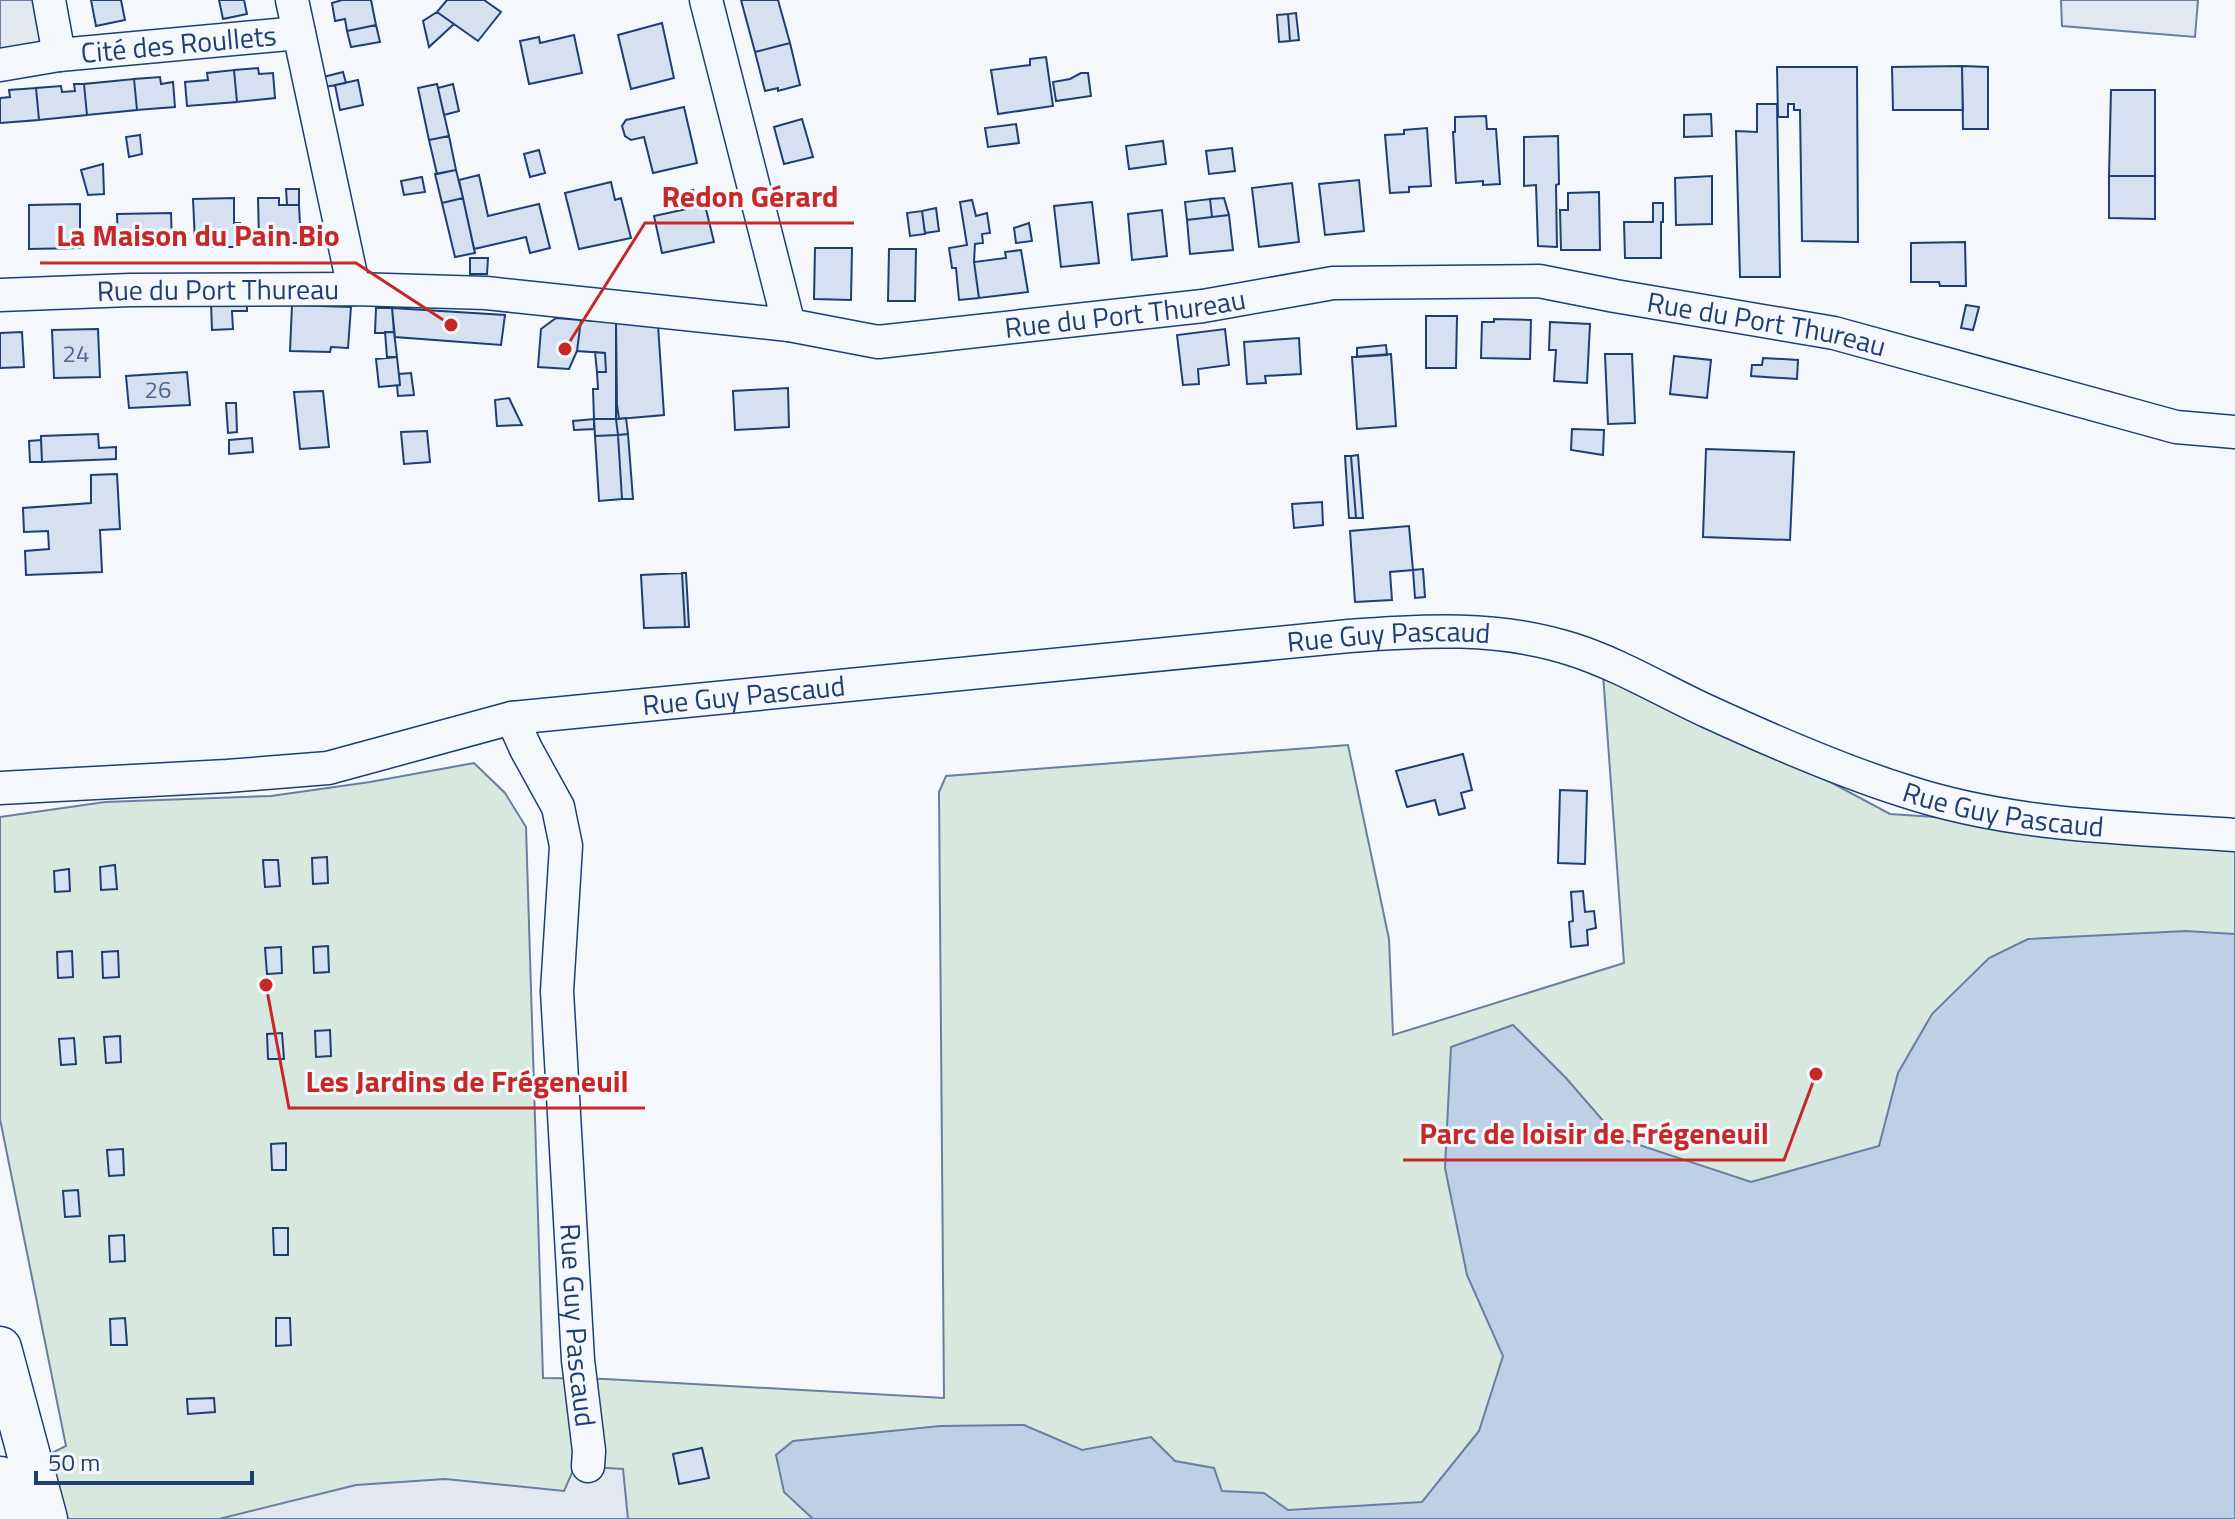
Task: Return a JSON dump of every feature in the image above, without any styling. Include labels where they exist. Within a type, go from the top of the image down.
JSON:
[{"type":"main road","points":[[0,1348],[46,1519]]},
{"type":"main road","points":[[0,1478],[10,1519]]},
{"type":"street","name":"Cité des Roullets","points":[[49,0],[59,55]]},
{"type":"street","points":[[292,0],[354,289]]},
{"type":"street","points":[[706,0],[789,325]]},
{"type":"street","name":"Cité des Roullets","points":[[0,65],[59,55],[299,33]]},
{"type":"street","name":"Rue du Port Thureau","points":[[0,295],[130,290],[354,289],[486,293],[789,325],[878,342],[1203,306],[1333,283],[1539,281],[1834,333],[2176,427],[2235,432]]},
{"type":"street","name":"Rue Guy Pascaud","points":[[0,788],[328,768],[512,718],[1406,631],[1490,633],[1569,648],[1839,767],[1907,792],[1965,807],[2057,823],[2235,835]]},
{"type":"street","name":"Rue Guy Pascaud","points":[[512,718],[558,807],[566,846],[557,991],[578,1360],[589,1451],[588,1466]]},
{"type":"shaded area","points":[[0,0],[49,0],[59,55],[0,65]]},
{"type":"shaded area","points":[[2061,0],[2198,0],[2195,37],[2062,26]]},
{"type":"shaded area","points":[[1602,660],[1890,814],[2235,837],[2235,1519],[0,1519],[0,1479],[66,1446],[0,1119],[0,817],[105,802],[271,796],[474,763],[505,793],[526,827],[543,1378],[944,1398],[939,792],[946,776],[1348,745],[1389,939],[1393,1035],[1624,963]]},
{"type":"shaded area","points":[[575,1466],[623,1469],[628,1519],[219,1519],[356,1485],[445,1479],[564,1491]]},
{"type":"water","points":[[2186,931],[2235,934],[2235,1519],[813,1519],[784,1492],[776,1455],[793,1441],[940,1426],[1024,1425],[1082,1450],[1151,1437],[1175,1461],[1214,1468],[1222,1491],[1264,1493],[1288,1510],[1422,1502],[1479,1431],[1503,1356],[1467,1275],[1445,1168],[1451,1047],[1513,1025],[1566,1078],[1618,1138],[1751,1182],[1879,1146],[1898,1073],[1932,1014],[1989,958],[2028,939]]},
{"type":"building","points":[[91,0],[121,0],[125,20],[96,26]]},
{"type":"building","points":[[219,0],[244,0],[247,14],[223,19]]},
{"type":"building","points":[[371,0],[376,25],[347,31],[345,19],[335,21],[332,3]]},
{"type":"building","points":[[447,0],[484,0],[501,12],[478,41],[437,12]]},
{"type":"building","points":[[741,0],[778,0],[790,43],[755,52]]},
{"type":"building","points":[[437,12],[454,24],[429,47],[423,21]]},
{"type":"building","points":[[1296,13],[1299,40],[1290,41],[1288,14]]},
{"type":"building","points":[[1288,14],[1290,41],[1279,42],[1277,15]]},
{"type":"building","points":[[662,23],[674,78],[631,89],[618,35]]},
{"type":"building","points":[[376,25],[380,42],[351,47],[347,31]]},
{"type":"building","points":[[574,35],[582,73],[529,84],[520,41],[539,37],[540,43]]},
{"type":"building","points":[[790,43],[800,85],[765,91],[755,52]]},
{"type":"building","points":[[1046,57],[1053,106],[998,114],[991,70],[1030,65],[1030,59]]},
{"type":"building","points":[[1962,66],[1963,110],[1893,110],[1892,67]]},
{"type":"building","points":[[1962,66],[1988,67],[1988,129],[1963,129]]},
{"type":"building","points":[[1777,67],[1857,67],[1858,242],[1802,241],[1800,110],[1794,110],[1794,104],[1788,104],[1788,117],[1778,117]]},
{"type":"building","points":[[258,68],[259,74],[273,73],[275,98],[237,102],[234,70]]},
{"type":"building","points":[[234,70],[237,102],[187,106],[185,82],[208,80],[207,73]]},
{"type":"building","points":[[343,72],[346,83],[325,87],[323,77]]},
{"type":"building","points":[[1088,73],[1091,96],[1056,101],[1053,82]]},
{"type":"building","points":[[160,77],[161,84],[173,82],[175,107],[137,110],[134,79]]},
{"type":"building","points":[[134,79],[137,110],[87,115],[84,84]]},
{"type":"building","points":[[358,80],[363,105],[340,110],[335,85]]},
{"type":"building","points":[[74,84],[84,84],[87,115],[39,120],[36,88],[61,86],[62,92],[75,91]]},
{"type":"building","points":[[437,84],[449,136],[429,140],[418,88]]},
{"type":"building","points":[[453,84],[459,111],[444,115],[438,88]]},
{"type":"building","points":[[36,88],[39,120],[0,123],[0,98],[10,97],[9,90]]},
{"type":"building","points":[[2111,90],[2155,90],[2155,176],[2109,176]]},
{"type":"building","points":[[1757,104],[1777,104],[1780,277],[1740,277],[1736,131],[1757,132]]},
{"type":"building","points":[[684,107],[697,163],[653,173],[644,137],[631,140],[625,136],[622,126],[626,120]]},
{"type":"building","points":[[1711,114],[1712,136],[1684,137],[1684,115]]},
{"type":"building","points":[[1486,116],[1487,129],[1496,129],[1500,184],[1483,185],[1483,181],[1456,183],[1455,117]]},
{"type":"building","points":[[802,119],[813,157],[784,164],[774,127]]},
{"type":"building","points":[[1016,124],[1019,143],[988,147],[985,128]]},
{"type":"building","points":[[1427,128],[1431,186],[1409,187],[1409,192],[1390,193],[1385,135]]},
{"type":"building","points":[[140,135],[142,154],[129,157],[126,137]]},
{"type":"building","points":[[449,136],[456,170],[437,174],[429,140]]},
{"type":"building","points":[[1558,136],[1557,247],[1538,246],[1536,185],[1524,186],[1524,137]]},
{"type":"building","points":[[1163,141],[1166,164],[1129,169],[1126,146]]},
{"type":"building","points":[[1232,148],[1235,171],[1209,174],[1206,151]]},
{"type":"building","points":[[539,150],[545,173],[530,177],[524,154]]},
{"type":"building","points":[[103,164],[104,194],[88,195],[81,170]]},
{"type":"building","points":[[456,170],[463,198],[442,203],[435,174]]},
{"type":"building","points":[[479,175],[488,216],[539,204],[550,248],[530,253],[526,237],[474,249],[459,180]]},
{"type":"building","points":[[1712,176],[1712,224],[1676,225],[1675,178]]},
{"type":"building","points":[[2109,176],[2155,176],[2155,219],[2109,218]]},
{"type":"building","points":[[422,177],[425,192],[404,195],[401,181]]},
{"type":"building","points":[[1359,180],[1364,231],[1325,235],[1319,184]]},
{"type":"building","points":[[611,182],[615,200],[621,198],[631,238],[579,249],[565,193]]},
{"type":"building","points":[[1292,183],[1299,242],[1259,247],[1252,188]]},
{"type":"building","points":[[286,189],[299,189],[299,205],[287,205]]},
{"type":"building","points":[[693,190],[696,200],[674,205],[671,195]]},
{"type":"building","points":[[1599,192],[1600,250],[1561,250],[1560,210],[1568,210],[1568,193]]},
{"type":"building","points":[[234,198],[234,223],[240,223],[241,247],[210,247],[210,242],[195,242],[193,199]]},
{"type":"building","points":[[258,198],[279,198],[279,205],[299,205],[301,243],[280,243],[280,238],[259,238]]},
{"type":"building","points":[[463,198],[475,253],[455,257],[442,203]]},
{"type":"building","points":[[1224,198],[1229,215],[1212,217],[1210,199]]},
{"type":"building","points":[[1210,199],[1212,217],[1187,220],[1185,202]]},
{"type":"building","points":[[972,200],[976,216],[987,213],[990,233],[982,234],[983,243],[975,244],[979,298],[959,300],[956,268],[952,268],[949,248],[967,245],[960,202]]},
{"type":"building","points":[[1092,202],[1099,263],[1061,267],[1054,206]]},
{"type":"building","points":[[1653,203],[1663,203],[1661,258],[1625,258],[1624,222],[1653,222]]},
{"type":"building","points":[[80,204],[80,248],[29,249],[29,205]]},
{"type":"building","points":[[705,205],[714,242],[662,253],[654,216]]},
{"type":"building","points":[[936,208],[939,231],[925,233],[922,211]]},
{"type":"building","points":[[1162,210],[1167,256],[1132,260],[1128,214]]},
{"type":"building","points":[[922,211],[925,234],[910,236],[907,213]]},
{"type":"building","points":[[171,213],[172,245],[118,247],[117,214]]},
{"type":"building","points":[[1229,215],[1233,250],[1190,254],[1187,220]]},
{"type":"building","points":[[1029,223],[1032,241],[1016,243],[1014,228]]},
{"type":"building","points":[[1965,242],[1966,286],[1911,282],[1911,243]]},
{"type":"building","points":[[815,248],[852,248],[851,300],[814,299]]},
{"type":"building","points":[[889,249],[916,249],[915,301],[888,301]]},
{"type":"building","points":[[1021,250],[1028,292],[979,298],[974,262],[1006,258],[1005,252]]},
{"type":"building","points":[[470,258],[488,258],[487,274],[470,274]]},
{"type":"building","points":[[211,303],[247,304],[247,311],[232,311],[233,329],[212,330]]},
{"type":"building","points":[[292,305],[351,307],[348,348],[331,347],[330,352],[290,351]]},
{"type":"building","points":[[1966,305],[1979,307],[1973,330],[1961,328]]},
{"type":"building","points":[[376,308],[392,308],[394,332],[375,333]]},
{"type":"building","points":[[392,308],[505,315],[501,345],[395,337]]},
{"type":"building","points":[[1426,316],[1457,316],[1456,368],[1426,368]]},
{"type":"building","points":[[556,318],[581,320],[577,351],[569,369],[538,367],[541,329]]},
{"type":"building","points":[[1494,319],[1531,320],[1530,359],[1481,358],[1482,322],[1494,322]]},
{"type":"building","points":[[581,320],[616,322],[616,419],[594,419],[593,389],[598,389],[597,372],[606,372],[605,353],[577,351]]},
{"type":"building","points":[[616,322],[658,325],[664,415],[619,419]]},
{"type":"building","points":[[1550,322],[1590,324],[1587,383],[1554,381],[1556,350],[1549,350]]},
{"type":"building","points":[[98,329],[100,377],[54,378],[52,330]]},
{"type":"building","points":[[1225,329],[1229,365],[1198,369],[1199,384],[1183,385],[1177,335]]},
{"type":"building","points":[[22,332],[24,367],[0,368],[0,333]]},
{"type":"building","points":[[385,332],[394,332],[397,357],[387,357]]},
{"type":"building","points":[[1299,338],[1301,374],[1265,376],[1266,383],[1247,384],[1244,342]]},
{"type":"building","points":[[1386,345],[1387,355],[1357,357],[1357,348]]},
{"type":"building","points":[[595,352],[605,353],[606,372],[597,372]]},
{"type":"building","points":[[1391,354],[1396,426],[1357,429],[1352,357]]},
{"type":"building","points":[[1605,354],[1632,354],[1635,423],[1608,424]]},
{"type":"building","points":[[1674,356],[1711,360],[1707,398],[1670,394]]},
{"type":"building","points":[[397,357],[400,385],[379,387],[376,359]]},
{"type":"building","points":[[1763,358],[1798,360],[1797,379],[1751,376],[1752,365],[1762,365]]},
{"type":"building","points":[[187,372],[190,405],[129,408],[126,376]]},
{"type":"building","points":[[411,373],[414,395],[398,396],[399,374]]},
{"type":"building","points":[[788,388],[789,427],[735,430],[733,391]]},
{"type":"building","points":[[323,391],[329,447],[300,449],[294,392]]},
{"type":"building","points":[[509,398],[522,425],[497,426],[495,400]]},
{"type":"building","points":[[226,403],[236,403],[237,432],[228,433]]},
{"type":"building","points":[[626,418],[628,434],[618,435],[616,419]]},
{"type":"building","points":[[594,419],[616,419],[618,435],[595,436]]},
{"type":"building","points":[[594,419],[594,429],[574,430],[573,421]]},
{"type":"building","points":[[1572,429],[1604,430],[1603,455],[1571,450]]},
{"type":"building","points":[[427,431],[430,462],[404,464],[401,432]]},
{"type":"building","points":[[98,434],[99,448],[116,447],[116,459],[42,462],[41,436]]},
{"type":"building","points":[[628,434],[633,499],[622,499],[618,435]]},
{"type":"building","points":[[618,435],[622,499],[599,501],[595,436]]},
{"type":"building","points":[[252,438],[253,452],[229,454],[229,440]]},
{"type":"building","points":[[41,440],[42,462],[30,462],[29,441]]},
{"type":"building","points":[[1706,449],[1794,452],[1790,540],[1703,537]]},
{"type":"building","points":[[1358,455],[1363,518],[1356,518],[1351,456]]},
{"type":"building","points":[[1345,456],[1351,456],[1356,518],[1349,518]]},
{"type":"building","points":[[117,474],[120,529],[100,530],[102,572],[26,575],[25,551],[49,549],[48,531],[24,532],[23,508],[91,503],[91,475]]},
{"type":"building","points":[[1322,502],[1323,525],[1294,528],[1292,504]]},
{"type":"building","points":[[1409,526],[1413,570],[1390,572],[1392,600],[1355,602],[1350,531]]},
{"type":"building","points":[[1423,569],[1425,597],[1415,598],[1413,570]]},
{"type":"building","points":[[682,573],[686,573],[689,627],[685,627]]},
{"type":"building","points":[[682,573],[685,627],[644,628],[641,575]]},
{"type":"building","points":[[1463,754],[1472,790],[1461,793],[1465,808],[1439,815],[1435,800],[1407,807],[1396,771]]},
{"type":"building","points":[[1560,790],[1587,791],[1585,864],[1558,863]]},
{"type":"building","points":[[327,857],[328,883],[313,884],[312,858]]},
{"type":"building","points":[[263,860],[278,860],[280,886],[265,887]]},
{"type":"building","points":[[115,865],[117,889],[101,890],[100,867]]},
{"type":"building","points":[[69,869],[70,891],[55,892],[54,871]]},
{"type":"building","points":[[1583,891],[1585,912],[1594,911],[1596,928],[1587,930],[1588,945],[1571,947],[1571,892]]},
{"type":"building","points":[[328,946],[329,972],[314,973],[313,947]]},
{"type":"building","points":[[281,947],[282,973],[267,974],[265,948]]},
{"type":"building","points":[[72,951],[73,977],[58,978],[57,952]]},
{"type":"building","points":[[118,951],[119,977],[103,978],[102,952]]},
{"type":"building","points":[[330,1030],[331,1056],[316,1057],[315,1031]]},
{"type":"building","points":[[282,1033],[284,1059],[268,1059],[267,1034]]},
{"type":"building","points":[[120,1036],[121,1062],[106,1063],[104,1037]]},
{"type":"building","points":[[74,1038],[76,1064],[61,1065],[59,1039]]},
{"type":"building","points":[[286,1143],[286,1170],[272,1170],[271,1144]]},
{"type":"building","points":[[123,1149],[124,1175],[109,1176],[107,1150]]},
{"type":"building","points":[[78,1190],[80,1216],[65,1217],[63,1191]]},
{"type":"building","points":[[273,1228],[288,1228],[288,1255],[274,1255]]},
{"type":"building","points":[[124,1235],[125,1261],[110,1262],[109,1236]]},
{"type":"building","points":[[125,1318],[127,1345],[111,1345],[110,1319]]},
{"type":"building","points":[[276,1318],[290,1318],[291,1345],[276,1346]]},
{"type":"building","points":[[214,1398],[215,1412],[188,1414],[187,1399]]},
{"type":"building","points":[[702,1448],[709,1478],[679,1484],[673,1454]]},
{"type":"place","name":"La Maison du Pain Bio","points":[[451,325]]},
{"type":"place","name":"Redon Gérard","points":[[565,349]]},
{"type":"place","name":"Les Jardins de Frégeneuil","points":[[266,985]]},
{"type":"place","name":"Parc de loisir de Frégeneuil","points":[[1816,1074]]}]
